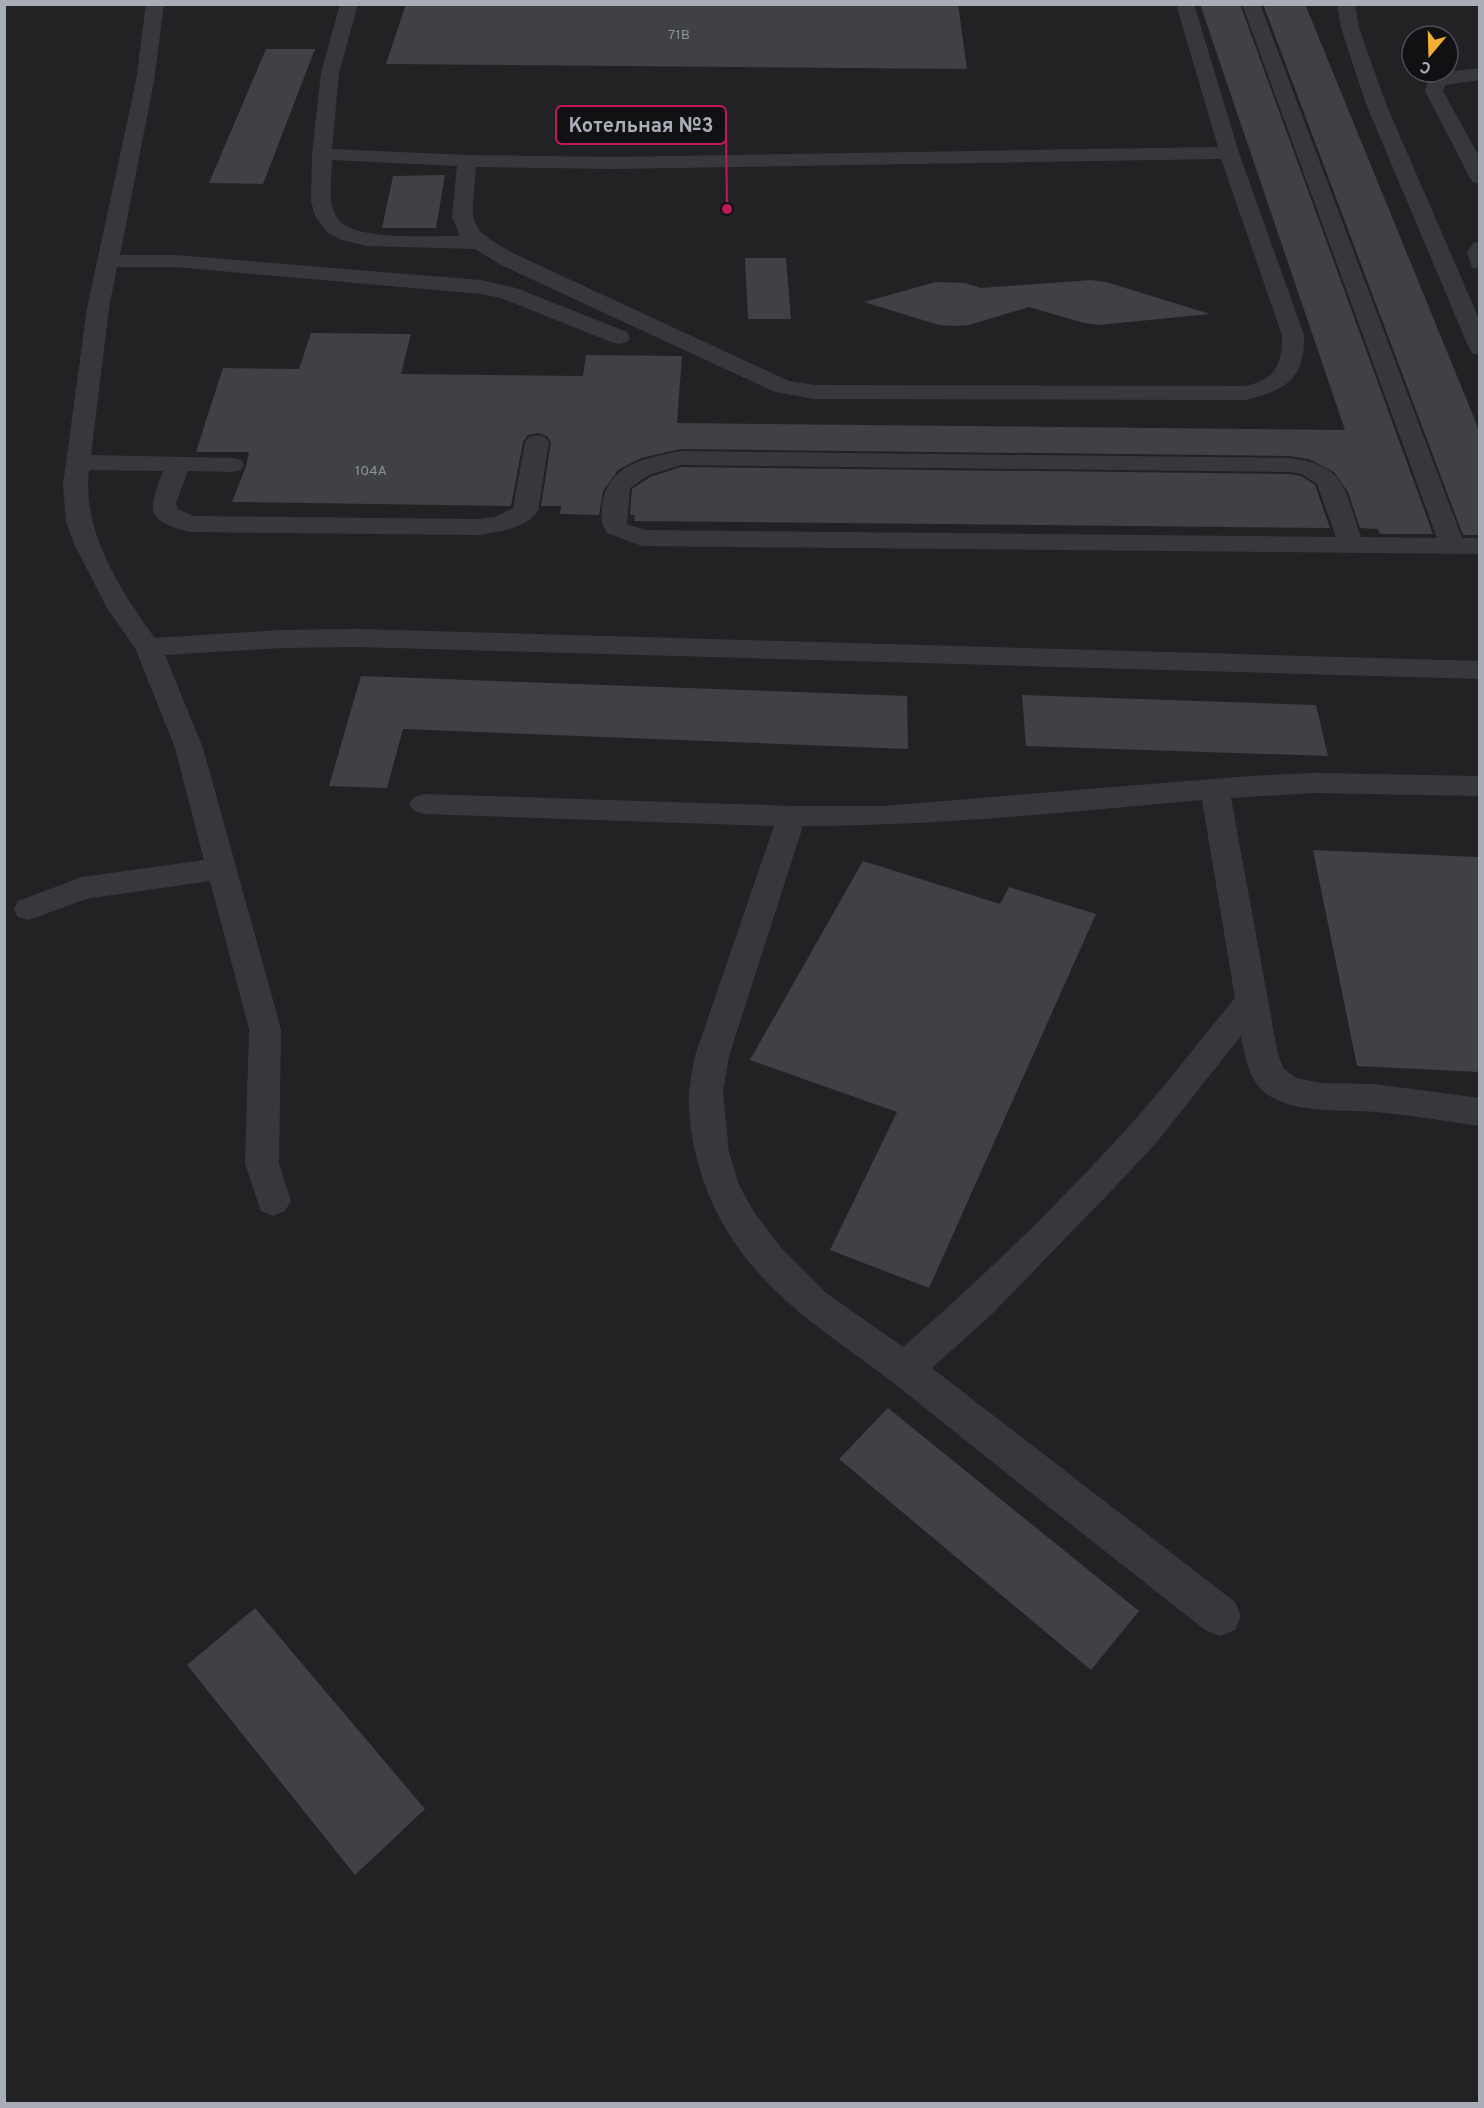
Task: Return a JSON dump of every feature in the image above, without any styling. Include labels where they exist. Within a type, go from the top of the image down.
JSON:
[{"type":"lane","points":[[155,4],[145,81],[98,308],[75,485],[80,521],[87,544],[120,608],[148,647],[189,748],[220,869],[266,1029],[262,1164],[273,1201]]},
{"type":"lane","points":[[349,4],[330,73],[322,154],[321,201],[325,216],[335,229],[349,236],[367,240],[479,243]]},
{"type":"lane","points":[[467,160],[463,225],[479,243],[509,260],[783,387],[798,390],[1246,393],[1268,388],[1284,376],[1291,364],[1293,342],[1284,307],[1229,153],[1185,4]]},
{"type":"lane","points":[[1251,4],[1452,545]]},
{"type":"lane","points":[[1346,4],[1350,28],[1376,104],[1479,348]]},
{"type":"lane","points":[[1479,74],[1446,78],[1436,82],[1434,91],[1479,178]]},
{"type":"lane","points":[[1456,133],[1479,133]]},
{"type":"lane","points":[[322,154],[613,163],[1229,153]]},
{"type":"lane","points":[[1479,247],[1479,263]]},
{"type":"lane","points":[[108,261],[175,261],[481,287],[508,293],[619,338]]},
{"type":"lane","points":[[178,464],[164,503],[166,512],[190,524],[478,527],[499,525],[514,520],[525,511],[537,442]]},
{"type":"lane","points":[[1351,544],[1329,482],[1312,468],[1289,465],[681,458],[666,461],[630,476],[620,483],[616,492],[613,521],[616,528],[642,538],[1479,546]]},
{"type":"lane","points":[[78,462],[232,465]]},
{"type":"lane","points":[[148,647],[281,639],[357,639],[1479,670]]},
{"type":"lane","points":[[424,804],[792,816],[883,816],[1314,783],[1479,786]]},
{"type":"lane","points":[[1215,789],[1262,1055],[1271,1078],[1288,1090],[1321,1096],[1374,1098],[1479,1112]]},
{"type":"lane","points":[[792,816],[712,1056],[706,1092],[712,1152],[722,1186],[741,1223],[769,1260],[812,1303],[904,1370],[1220,1616]]},
{"type":"lane","points":[[29,909],[82,888],[220,869]]},
{"type":"lane","points":[[904,1370],[979,1303],[1102,1178],[1144,1133],[1252,1000]]},
{"type":"shaded area","points":[[5,5],[1479,5],[1479,2103],[5,2104]]},
{"type":"building","points":[[406,4],[958,4],[967,69],[386,64]]},
{"type":"building","points":[[1200,4],[1240,4],[1433,534],[1380,534],[1378,529],[1360,528],[1348,492],[1334,472],[1309,459],[1289,456],[681,449],[641,458],[618,470],[603,491],[599,515],[560,514],[561,506],[541,506],[551,442],[547,436],[538,433],[528,435],[523,442],[511,506],[232,502],[249,452],[196,452],[223,368],[299,369],[311,333],[411,334],[401,374],[583,376],[586,355],[682,356],[677,423],[1345,430]]},
{"type":"building","points":[[1263,4],[1305,4],[1479,430],[1479,535],[1463,535]]},
{"type":"building","points":[[266,49],[315,49],[263,184],[209,183]]},
{"type":"building","points":[[445,175],[436,228],[382,228],[393,176]]},
{"type":"building","points":[[745,258],[786,258],[791,319],[748,319]]},
{"type":"building","points":[[1091,280],[1106,282],[1210,314],[1099,325],[1029,307],[969,325],[954,326],[939,325],[864,302],[936,282],[965,283],[981,288]]},
{"type":"building","points":[[681,467],[1289,474],[1301,476],[1315,485],[1330,528],[634,521],[635,515],[630,515],[632,489],[650,477]]},
{"type":"building","points":[[361,676],[907,696],[908,749],[403,729],[387,788],[329,786]]},
{"type":"building","points":[[1022,695],[1316,705],[1328,756],[1026,746]]},
{"type":"building","points":[[1313,850],[1479,857],[1479,1072],[1357,1066]]},
{"type":"building","points":[[863,861],[1000,904],[1009,887],[1096,914],[929,1288],[830,1250],[897,1112],[750,1060]]},
{"type":"building","points":[[888,1408],[1139,1611],[1091,1670],[839,1459]]},
{"type":"building","points":[[255,1608],[425,1809],[355,1875],[187,1665]]},
{"type":"place","name":"Котельная №3","points":[[727,209]]}]
